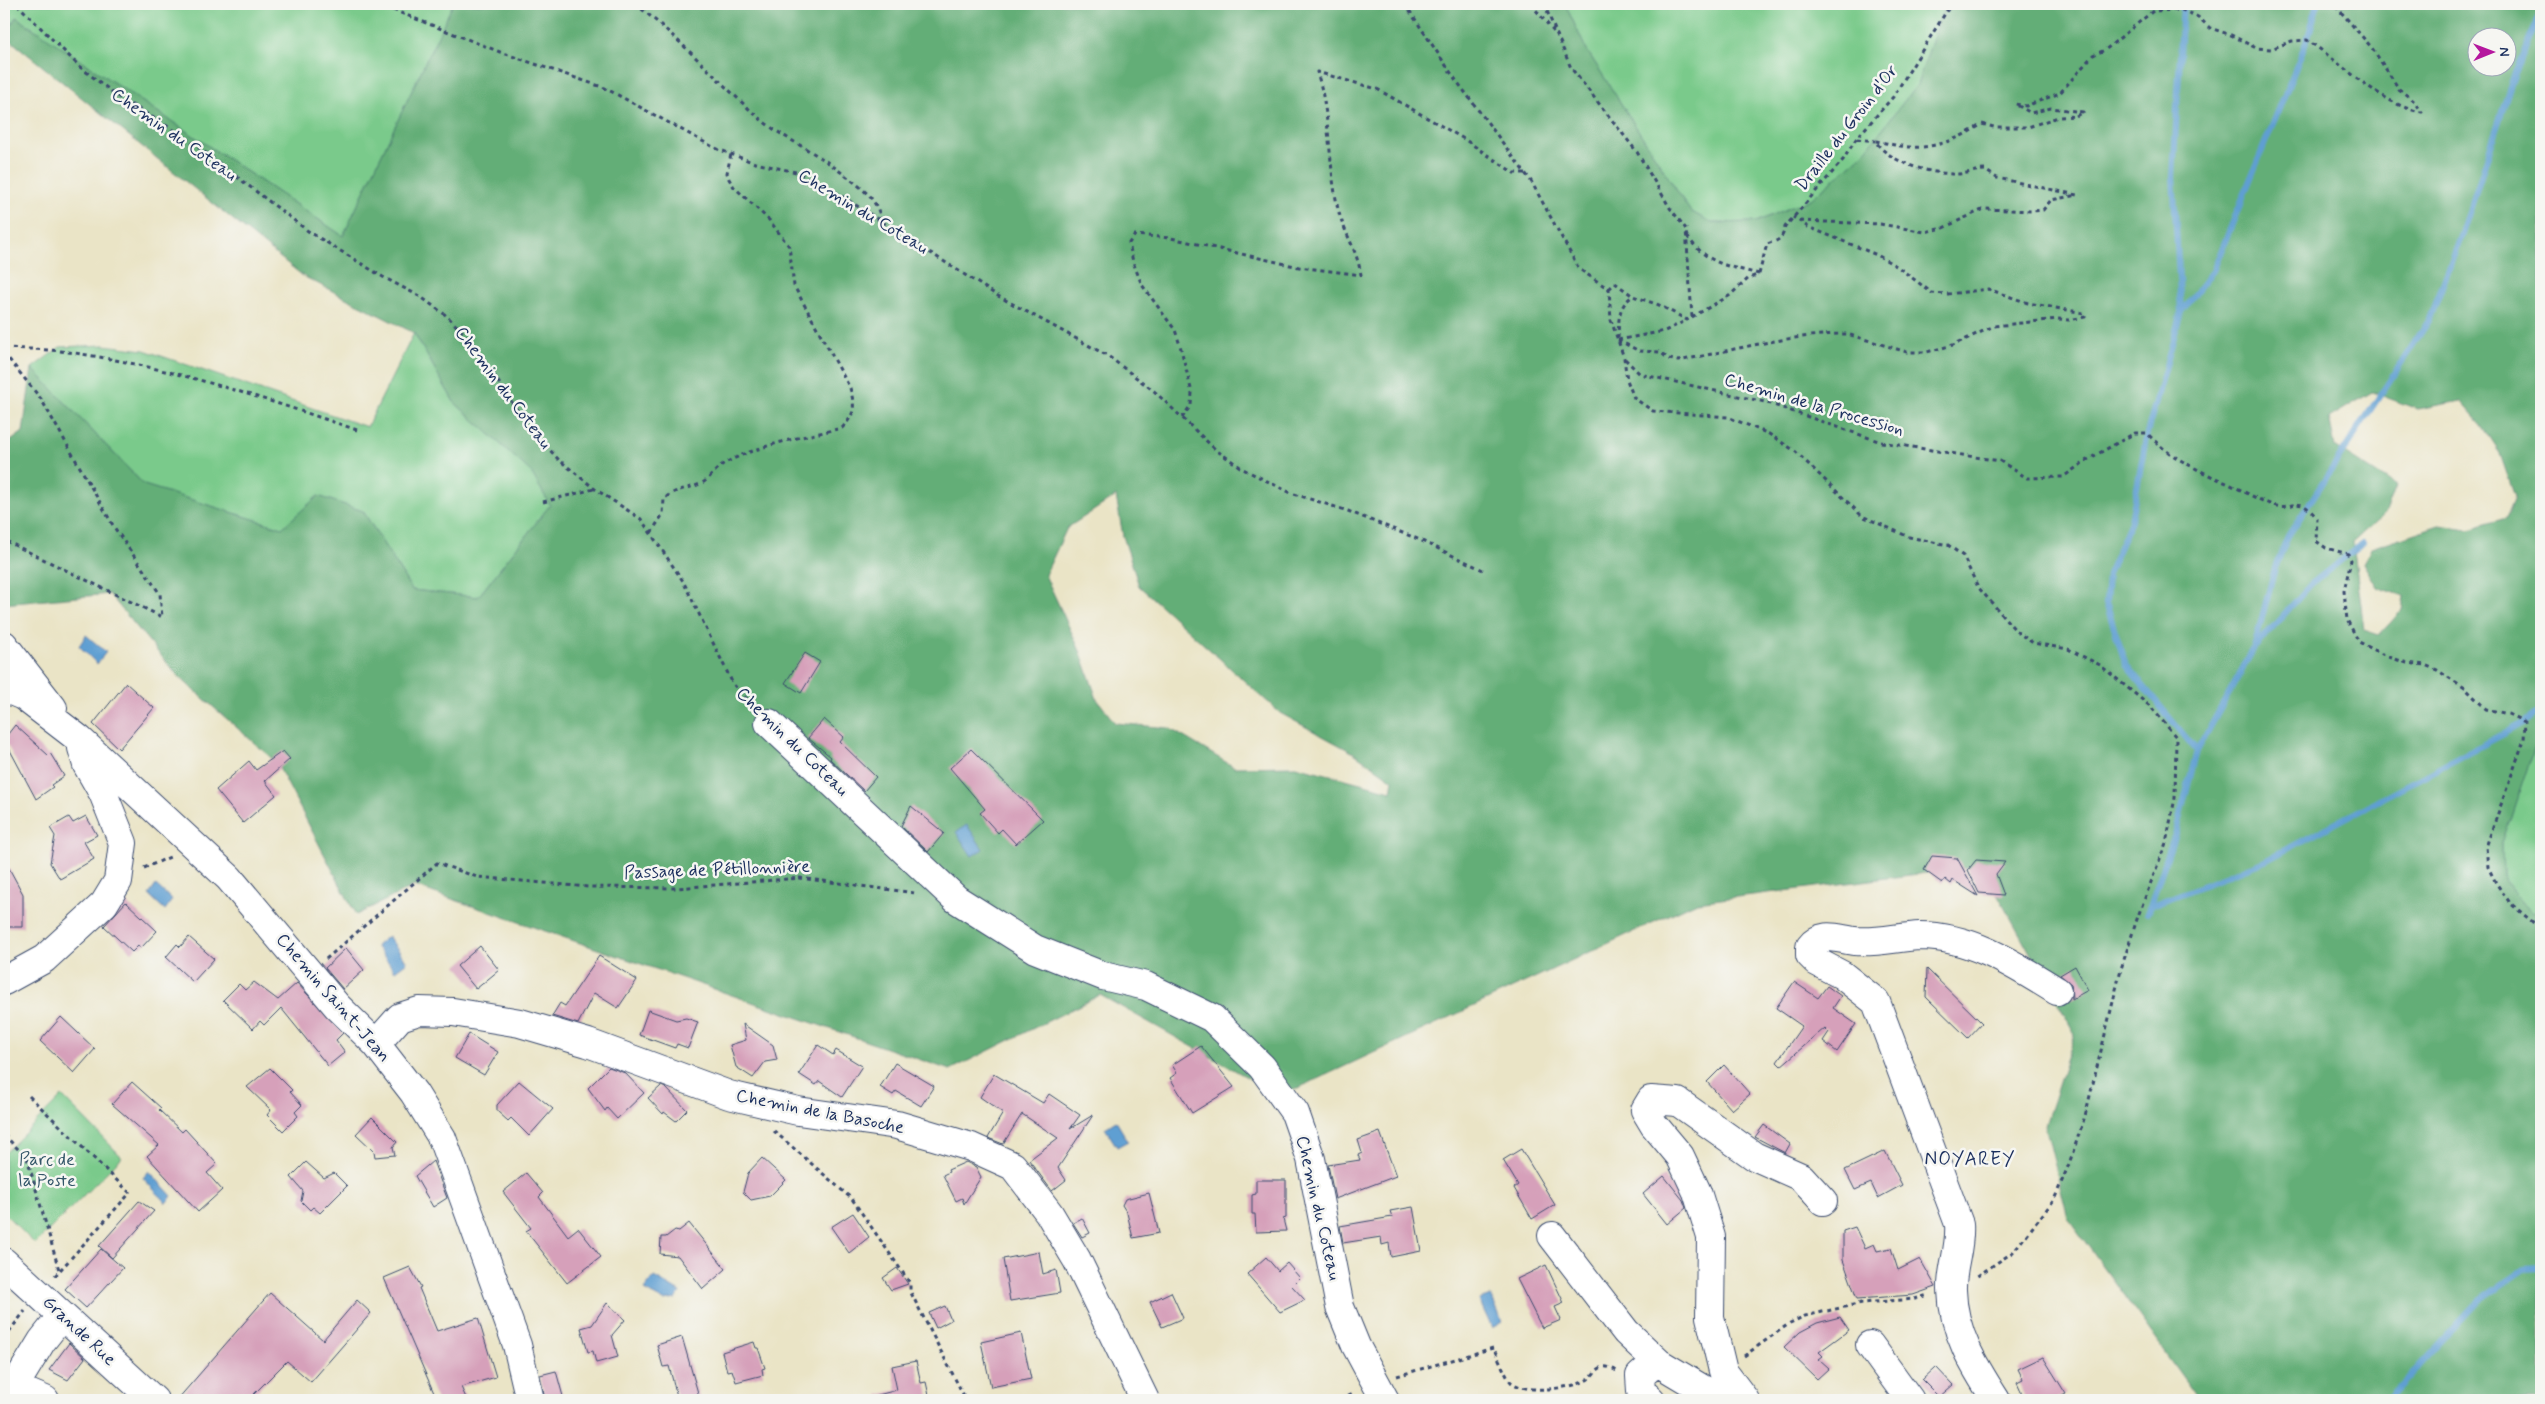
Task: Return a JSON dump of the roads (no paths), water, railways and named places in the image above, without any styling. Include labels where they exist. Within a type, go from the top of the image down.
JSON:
[{"type":"street","points":[[4,645],[79,739],[87,765],[103,793],[123,843],[118,881],[104,904],[44,959],[4,982]]},
{"type":"street","name":"Chemin Saint-Jean","points":[[4,688],[23,696],[79,739],[230,878],[337,1006],[376,1044],[414,1093],[442,1138],[517,1345],[530,1400]]},
{"type":"street","name":"Chemin du Coteau","points":[[769,723],[956,899],[1036,949],[1103,976],[1146,986],[1212,1018],[1262,1067],[1294,1113],[1311,1159],[1340,1307],[1356,1346],[1385,1400]]},
{"type":"street","points":[[1996,1400],[1969,1357],[1956,1316],[1951,1288],[1960,1239],[1959,1224],[1876,1002],[1842,975],[1816,962],[1810,955],[1810,947],[1816,939],[1824,937],[1856,941],[1922,936],[1957,940],[1996,955],[2056,991]]},
{"type":"street","name":"Chemin de la Basoche","points":[[376,1044],[400,1017],[419,1011],[453,1012],[520,1023],[588,1043],[729,1095],[798,1111],[898,1125],[971,1147],[1013,1166],[1049,1213],[1077,1260],[1145,1400]]},
{"type":"street","points":[[1745,1400],[1723,1371],[1710,1317],[1711,1237],[1697,1192],[1680,1156],[1654,1125],[1645,1110],[1651,1100],[1678,1102],[1754,1156],[1801,1177],[1823,1201]]},
{"type":"street","points":[[1552,1236],[1626,1332],[1659,1364],[1720,1400]]},
{"type":"street","name":"Grande Rue","points":[[4,1262],[61,1317],[154,1400]]},
{"type":"street","points":[[45,1400],[10,1396],[42,1342],[61,1317]]},
{"type":"street","points":[[1870,1345],[1910,1400]]},
{"type":"street","points":[[1651,1400],[1641,1391],[1640,1376],[1649,1368],[1659,1364]]},
{"type":"water","points":[[86,635],[106,652],[97,664],[79,646]]},
{"type":"water","points":[[967,825],[983,849],[972,856],[956,832]]},
{"type":"water","points":[[156,885],[172,900],[165,910],[149,895]]},
{"type":"water","points":[[388,936],[407,962],[395,971],[376,946]]},
{"type":"water","points":[[1116,1121],[1128,1141],[1117,1147],[1105,1128]]},
{"type":"water","points":[[149,1171],[172,1196],[166,1203],[143,1178]]},
{"type":"water","points":[[654,1277],[680,1292],[676,1299],[664,1301],[644,1290]]},
{"type":"water","points":[[1491,1296],[1502,1322],[1492,1328],[1479,1300]]},
{"type":"waterway","points":[[2183,4],[2173,177],[2181,312],[2147,433],[2131,521],[2108,574],[2106,603],[2126,665],[2197,751]]},
{"type":"waterway","points":[[2181,312],[2213,271],[2307,40],[2318,4]]},
{"type":"waterway","points":[[2150,906],[2176,831],[2197,751],[2254,648],[2275,568],[2288,536],[2430,319],[2463,231],[2515,72],[2541,13]]},
{"type":"waterway","points":[[2256,646],[2311,584],[2363,543]]},
{"type":"waterway","points":[[2147,913],[2150,906],[2265,861],[2525,722],[2541,710]]},
{"type":"waterway","points":[[2388,1400],[2480,1300],[2524,1269],[2541,1268]]},
{"type":"district","name":"NOYAREY","points":[[1970,1159]]},
{"type":"park label","name":"Parc de la Poste","points":[[47,1170]]}]
